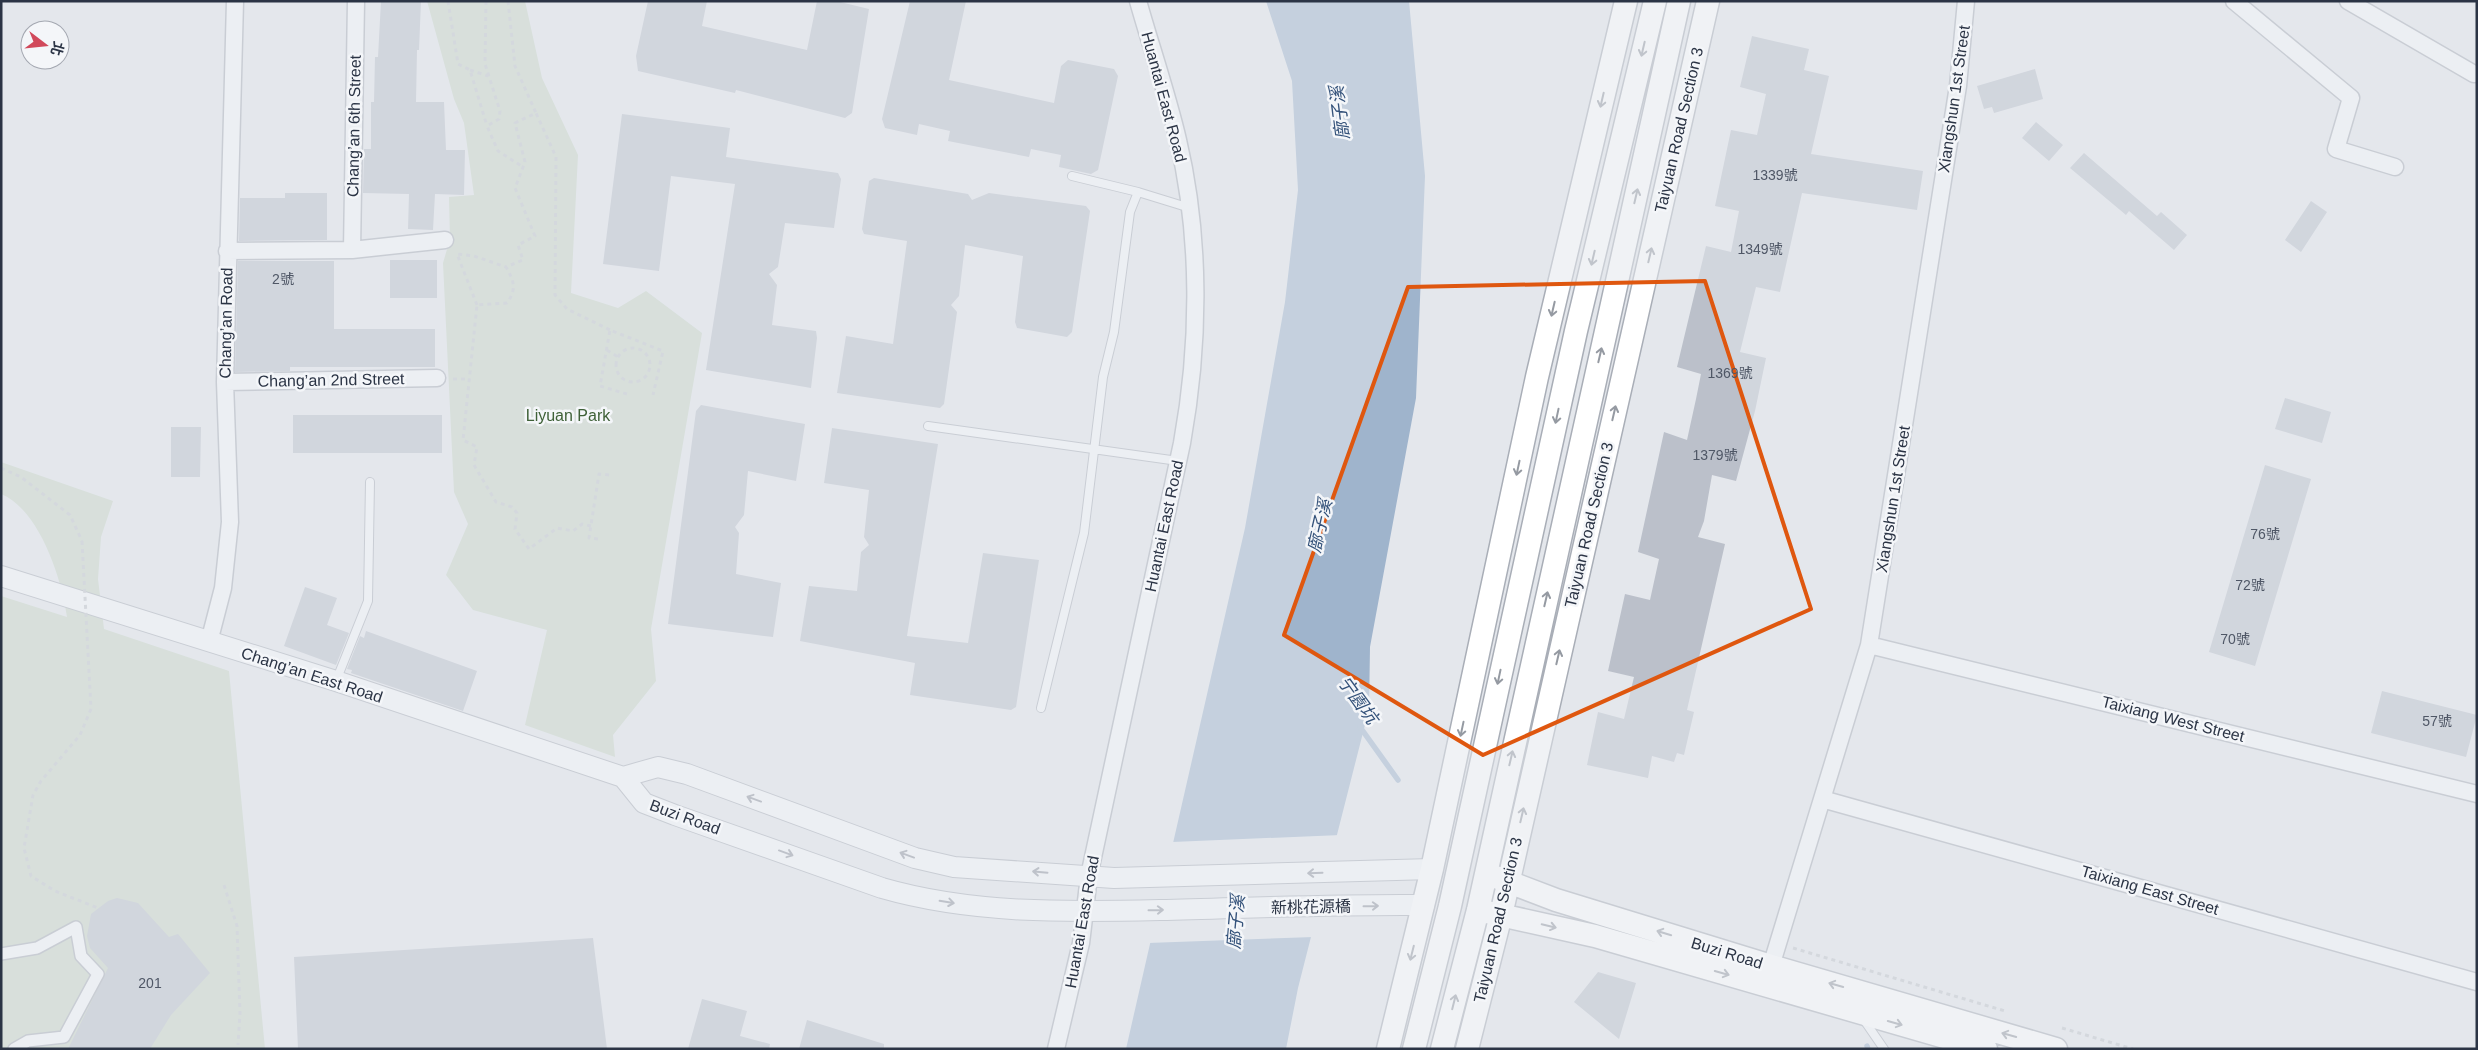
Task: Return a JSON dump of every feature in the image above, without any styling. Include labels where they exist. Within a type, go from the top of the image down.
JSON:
[{"type":"main road","points":[[1388,1049],[1432,869],[1537,377],[1626,1]]},
{"type":"main road","points":[[1414,1049],[1450,906],[1456,871],[1576,331],[1655,1]]},
{"type":"main road","name":"Taiyuan Road Section 3","points":[[1442,1049],[1478,910],[1679,1]]},
{"type":"main road","name":"Taiyuan Road Section 3","points":[[1467,1049],[1501,915],[1708,1]]},
{"type":"main road","name":"Buzi Road","points":[[1432,869],[1485,874],[1508,880],[1556,900],[1768,976]]},
{"type":"main road","name":"Buzi Road","points":[[1424,905],[1478,910],[1595,936],[1768,976],[1861,1003],[2056,1049]]},
{"type":"main road","name":"Buzi Road","points":[[1861,1003],[1986,1049]]},
{"type":"street","name":"Chang’an Road","points":[[208,642],[223,588],[230,522],[225,382],[235,1]]},
{"type":"street","name":"Chang’an 6th Street","points":[[352,250],[356,1]]},
{"type":"street","name":"Huantai East Road","points":[[1056,1049],[1081,943],[1089,876],[1178,461],[1192,378],[1195,276],[1190,208],[1178,140],[1138,1]]},
{"type":"street","name":"Xiangshun 1st Street","points":[[1768,976],[1870,644],[1958,86],[1966,1]]},
{"type":"street","points":[[2234,1],[2351,98],[2336,149],[2395,167]]},
{"type":"street","points":[[2348,1],[2474,74]]},
{"type":"street","points":[[227,251],[352,250],[445,240]]},
{"type":"street","name":"Chang’an 2nd Street","points":[[225,382],[437,378]]},
{"type":"street","name":"Chang’an East Road","points":[[1,576],[336,681],[623,777]]},
{"type":"street","name":"Taixiang West Street","points":[[1870,644],[2477,794]]},
{"type":"street","points":[[623,777],[658,767],[686,774],[915,858],[954,867],[1089,876]]},
{"type":"street","name":"Buzi Road","points":[[623,777],[644,803],[892,891],[911,896],[991,908],[1107,911]]},
{"type":"street","name":"Taixiang East Street","points":[[1822,799],[2477,982]]},
{"type":"street","name":"Buzi Road","points":[[1399,870],[1432,869]]},
{"type":"street","name":"新桃花源橋","points":[[1089,876],[1114,878],[1399,870]]},
{"type":"street","name":"Buzi Road","points":[[1395,905],[1424,905]]},
{"type":"street","name":"新桃花源橋","points":[[1107,911],[1395,905]]},
{"type":"street","points":[[1,954],[37,948],[76,927],[81,956],[98,974],[64,1037],[28,1041],[14,1049]]},
{"type":"lane","points":[[1072,176],[1138,192],[1190,208]]},
{"type":"lane","points":[[1041,708],[1079,558],[1096,449],[1103,377],[1114,332],[1130,212],[1138,192]]},
{"type":"lane","points":[[928,426],[1178,461]]},
{"type":"lane","points":[[336,681],[368,602],[370,482]]},
{"type":"lane","points":[[1861,1003],[1884,1049]]},
{"type":"path","points":[[448,1],[458,64],[488,76]]},
{"type":"path","points":[[486,1],[485,64],[500,112],[499,119],[487,126]]},
{"type":"path","points":[[508,1],[515,66],[556,157],[555,294],[567,309],[610,330],[663,351],[654,396]]},
{"type":"path","points":[[470,70],[487,126],[498,150],[523,167]]},
{"type":"path","points":[[536,113],[515,123],[525,162],[515,188],[535,236],[518,245],[523,260],[506,267],[474,256],[457,254],[477,305],[463,440],[477,447],[474,465],[496,502],[512,508],[517,513],[515,529],[529,549],[556,528],[573,531],[582,524],[591,526]]},
{"type":"path","points":[[477,305],[507,303],[514,290],[514,282],[506,267]]},
{"type":"path","points":[[610,330],[600,386],[626,394]]},
{"type":"path","points":[[628,349],[640,350],[648,358],[647,374],[638,381],[623,379],[617,371],[618,357],[628,349]]},
{"type":"path","points":[[607,350],[618,357]]},
{"type":"path","points":[[1,468],[21,478],[70,515],[82,541],[91,709],[80,735],[41,781],[33,795],[24,848],[32,876],[55,891],[98,908]]},
{"type":"path","points":[[598,539],[589,538],[599,474],[610,475]]},
{"type":"path","points":[[224,885],[237,926],[240,1013],[238,1046]]},
{"type":"path","points":[[1778,944],[2008,1012]]},
{"type":"path","points":[[2056,1026],[2133,1049]]},
{"type":"highlighted area","points":[[1705,281],[1811,609],[1483,755],[1284,635],[1408,287]]},
{"type":"green space","name":"Liyuan Park","points":[[427,1],[525,1],[542,78],[578,155],[571,293],[618,308],[646,291],[702,333],[651,629],[656,681],[613,735],[615,757],[525,725],[547,630],[473,610],[446,575],[468,524],[454,492],[443,263],[450,239],[449,197],[474,195],[464,123],[454,99]]},
{"type":"green space","points":[[1,462],[113,501],[101,537],[98,579],[104,629],[229,671],[265,1049],[1,1049],[1,596],[67,617],[54,565],[37,529],[27,514],[15,502],[1,494]]},
{"type":"water","name":"廍子溪","points":[[1266,1],[1409,1],[1425,176],[1416,398],[1370,647],[1369,709],[1298,988],[1286,1049],[1126,1049],[1245,528],[1285,302],[1298,190],[1292,81]]},
{"type":"pier","points":[[1341,835],[1314,937],[1148,943],[1172,842]]},
{"type":"building","points":[[381,1],[421,1],[419,50],[417,50],[416,102],[444,102],[446,150],[465,150],[464,195],[435,194],[433,230],[408,229],[409,194],[363,193],[364,149],[371,149],[371,102],[374,102],[375,57],[378,57]]},
{"type":"building","points":[[648,1],[707,1],[702,26],[807,50],[817,1],[836,1],[869,9],[852,113],[845,118],[736,90],[735,93],[638,71],[636,56]]},
{"type":"building","points":[[910,1],[966,1],[949,80],[1054,103],[1061,66],[1068,60],[1114,69],[1118,76],[1098,170],[1091,174],[1059,167],[1061,155],[1031,149],[1029,157],[948,141],[950,131],[919,124],[917,135],[885,128],[882,119]]},
{"type":"building","points":[[1752,36],[1809,49],[1804,70],[1829,76],[1811,154],[1923,171],[1917,210],[1802,193],[1780,292],[1756,287],[1740,352],[1766,358],[1755,411],[1736,481],[1712,475],[1704,521],[1698,537],[1725,544],[1687,710],[1694,712],[1684,755],[1677,753],[1674,762],[1652,756],[1648,778],[1587,765],[1598,712],[1624,719],[1634,677],[1608,671],[1625,594],[1650,600],[1659,559],[1638,552],[1664,432],[1687,440],[1701,374],[1677,367],[1706,246],[1731,252],[1739,211],[1715,206],[1731,130],[1757,135],[1766,94],[1740,87]]},
{"type":"building","points":[[2035,69],[2043,99],[1994,113],[1992,107],[1984,109],[1977,86]]},
{"type":"building","points":[[622,114],[730,128],[726,157],[838,173],[841,179],[834,228],[785,223],[778,267],[769,274],[777,285],[772,325],[816,331],[817,338],[811,388],[706,370],[735,184],[671,176],[659,271],[603,264]]},
{"type":"building","points":[[2036,122],[2063,145],[2049,161],[2022,138]]},
{"type":"building","points":[[2084,153],[2157,216],[2161,212],[2187,235],[2174,250],[2129,211],[2126,215],[2070,168]]},
{"type":"building","points":[[874,178],[968,194],[972,200],[989,193],[1086,206],[1090,211],[1072,332],[1067,337],[1017,328],[1015,322],[1023,256],[965,245],[959,296],[951,305],[957,312],[944,404],[940,408],[837,393],[846,336],[893,344],[907,241],[864,234],[862,229],[869,181]]},
{"type":"building","points":[[285,193],[327,193],[327,240],[239,241],[240,198],[285,198]]},
{"type":"building","points":[[2311,201],[2327,212],[2301,252],[2285,240]]},
{"type":"building","points":[[390,260],[437,260],[437,298],[390,298]]},
{"type":"building","points":[[238,261],[334,261],[334,329],[435,329],[435,367],[290,367],[290,371],[235,372]]},
{"type":"building","points":[[2285,398],[2331,412],[2322,443],[2275,429]]},
{"type":"building","points":[[701,405],[805,424],[796,481],[748,471],[744,515],[735,527],[739,533],[736,574],[781,583],[773,637],[668,624],[696,411]]},
{"type":"building","points":[[293,415],[442,415],[442,453],[293,453]]},
{"type":"building","points":[[171,427],[201,427],[200,477],[171,477]]},
{"type":"building","points":[[832,428],[938,444],[907,636],[968,643],[983,553],[1039,560],[1016,707],[1011,710],[910,695],[915,663],[800,641],[809,586],[857,591],[861,552],[869,545],[864,537],[869,490],[824,483]]},
{"type":"building","points":[[2265,465],[2311,479],[2255,666],[2209,652]]},
{"type":"building","points":[[305,587],[337,598],[327,625],[349,633],[336,665],[284,646]]},
{"type":"building","points":[[366,631],[477,671],[463,711],[351,673],[352,670],[347,669],[360,636],[364,638]]},
{"type":"building","points":[[2382,691],[2477,715],[2466,757],[2371,733]]},
{"type":"building","points":[[117,898],[138,903],[169,937],[178,934],[210,973],[171,1015],[150,1049],[68,1049],[108,968],[90,948],[87,936],[91,914],[108,901]]},
{"type":"building","points":[[593,938],[607,1049],[298,1049],[294,957]]},
{"type":"building","points":[[1598,972],[1636,983],[1619,1039],[1574,1002]]},
{"type":"building","points":[[702,999],[747,1011],[740,1036],[770,1044],[769,1049],[688,1049]]},
{"type":"building","points":[[807,1020],[884,1044],[884,1049],[799,1049]]},
{"type":"waterway","name":"宁園坑","points":[[1360,727],[1398,780]]}]
